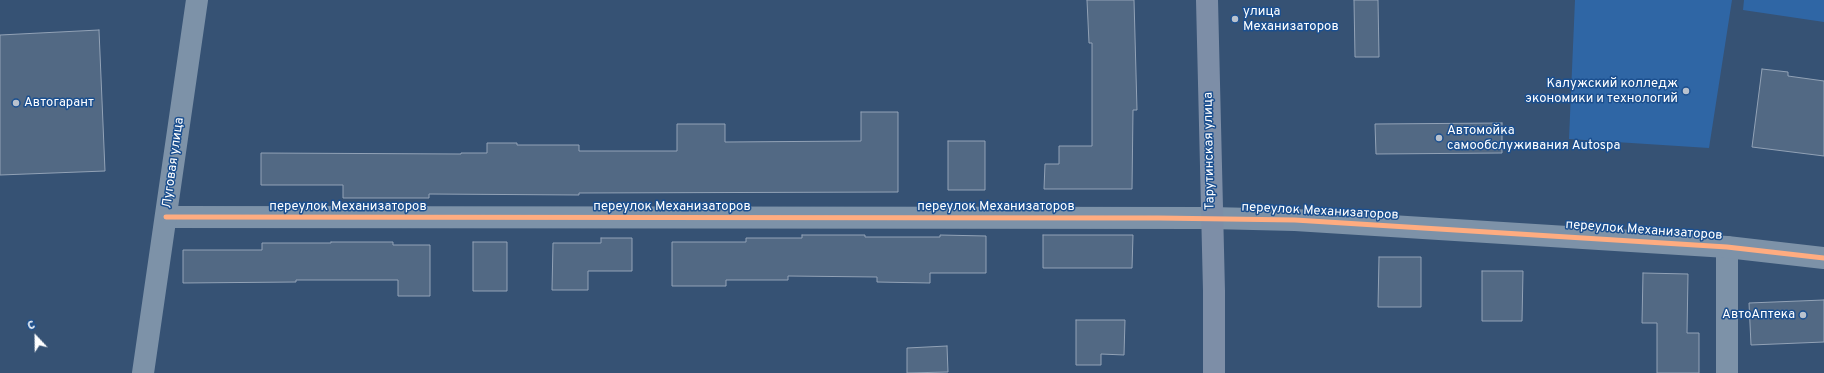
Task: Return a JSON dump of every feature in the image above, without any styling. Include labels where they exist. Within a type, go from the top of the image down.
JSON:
[{"type":"main road","name":"Тарутинская улица","points":[[1207,0],[1211,218],[1214,291],[1214,373]]},
{"type":"street","name":"Луговая улица","points":[[143,373],[197,0]]},
{"type":"street","name":"переулок Механизаторов","points":[[166,217],[1211,218],[1295,220],[1727,248],[1824,258]]},
{"type":"street","points":[[1727,248],[1727,373]]},
{"type":"shaded area","points":[[1575,0],[1732,0],[1709,148],[1569,139]]},
{"type":"shaded area","points":[[1744,0],[1824,0],[1824,22],[1743,10]]},
{"type":"building","points":[[1087,0],[1134,0],[1137,110],[1133,110],[1132,189],[1044,189],[1045,164],[1059,164],[1059,146],[1092,146],[1092,43],[1089,43]]},
{"type":"building","points":[[1354,0],[1378,0],[1379,57],[1355,57]]},
{"type":"building","points":[[99,30],[105,171],[0,175],[0,35]]},
{"type":"building","points":[[1762,69],[1788,72],[1788,76],[1824,81],[1824,156],[1752,147]]},
{"type":"building","points":[[861,112],[898,112],[898,192],[579,193],[579,195],[429,194],[429,198],[343,198],[343,185],[261,185],[261,153],[487,153],[487,143],[517,143],[517,145],[579,145],[579,151],[677,151],[677,124],[725,124],[725,142],[861,141]]},
{"type":"building","name":"Автомойка самообслуживания Autospa","points":[[1502,123],[1502,153],[1376,154],[1375,124]]},
{"type":"building","points":[[948,141],[985,141],[985,190],[948,190]]},
{"type":"building","points":[[802,235],[865,235],[865,237],[940,237],[940,235],[986,236],[986,273],[930,273],[930,283],[877,282],[877,277],[788,276],[788,280],[726,280],[726,286],[672,286],[672,242],[746,242],[746,238],[802,238]]},
{"type":"building","points":[[1043,235],[1133,235],[1132,268],[1043,268]]},
{"type":"building","points":[[601,238],[632,238],[632,271],[588,271],[588,290],[552,290],[553,243],[601,243]]},
{"type":"building","points":[[393,242],[393,245],[430,245],[430,296],[398,296],[398,280],[296,280],[296,282],[183,283],[183,250],[262,250],[262,243]]},
{"type":"building","points":[[473,242],[507,242],[507,291],[473,291]]},
{"type":"building","points":[[1379,257],[1421,257],[1421,307],[1378,307]]},
{"type":"building","points":[[1482,271],[1523,271],[1522,321],[1482,321]]},
{"type":"building","points":[[1643,273],[1688,274],[1687,333],[1699,333],[1699,373],[1657,373],[1657,323],[1642,323]]},
{"type":"building","points":[[1824,300],[1824,342],[1751,345],[1749,303]]},
{"type":"building","points":[[1076,320],[1125,320],[1124,355],[1101,354],[1101,365],[1076,365]]},
{"type":"building","points":[[947,346],[948,372],[907,373],[907,348]]},
{"type":"cycle path","points":[[166,217],[1159,218],[1295,220],[1727,247],[1824,258]]},
{"type":"place","name":"улица Механизаторов","points":[[1235,19]]},
{"type":"place","name":"Калужский колледж экономики и технологий","points":[[1686,91]]},
{"type":"place","name":"Автогарант","points":[[16,103]]},
{"type":"place","name":"Автомойка самообслуживания Autospa","points":[[1439,138]]},
{"type":"place","name":"АвтоАптека","points":[[1803,315]]}]
